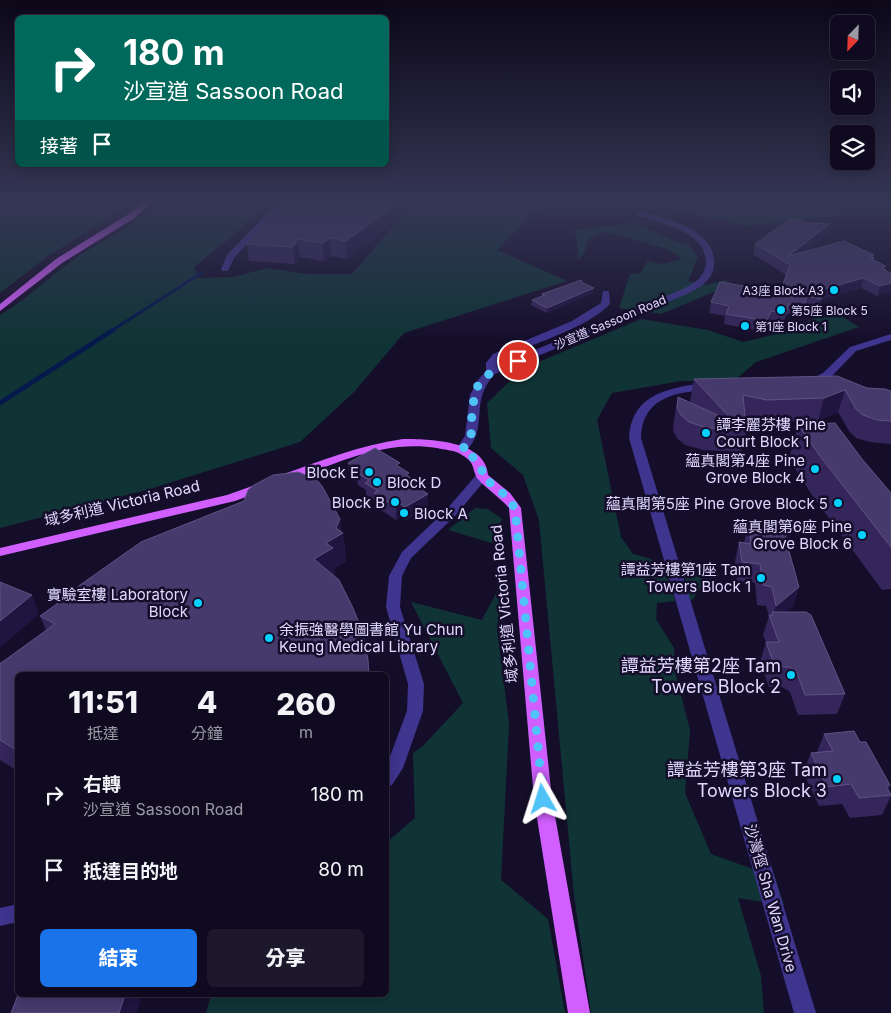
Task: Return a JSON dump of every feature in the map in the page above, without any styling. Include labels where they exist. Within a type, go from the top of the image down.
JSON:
[{"type":"main road","points":[[0,308],[59,262],[82,247]]},
{"type":"main road","name":"域多利道 Victoria Road","points":[[0,552],[231,498],[371,446],[414,442],[436,444],[462,450],[479,464],[482,476],[506,496],[515,508],[543,799],[579,1013]]},
{"type":"street","points":[[225,269],[230,256],[238,247]]},
{"type":"street","name":"沙宣道 Sassoon Road","points":[[462,450],[471,438],[472,410],[476,388],[491,372],[686,291],[704,280],[709,271],[708,247]]},
{"type":"street","points":[[491,372],[491,363],[498,356],[586,317],[605,304],[606,294]]},
{"type":"street","points":[[796,386],[821,378],[854,349],[891,337]]},
{"type":"street","name":"沙灣徑 Sha Wan Drive","points":[[727,387],[695,388],[660,396],[639,414],[634,428],[635,438],[805,1013]]},
{"type":"street","points":[[389,776],[395,768],[415,711],[416,684],[393,607],[392,595],[395,575],[404,558],[446,519],[482,476]]},
{"type":"street","points":[[0,917],[15,914]]},
{"type":"green space","points":[[0,247],[62,247],[48,256],[0,293]]},
{"type":"green space","points":[[94,247],[218,247],[194,267],[198,278],[233,277],[267,268],[306,274],[352,274],[375,247],[500,247],[497,250],[567,281],[404,333],[354,392],[300,442],[150,489],[0,528],[0,315]]},
{"type":"green space","points":[[578,247],[586,247],[585,253],[577,260]]},
{"type":"green space","points":[[661,247],[691,247],[698,257],[688,281],[707,285],[725,280],[733,284],[661,314],[619,308],[630,274],[640,273],[648,261],[662,264],[682,259]]},
{"type":"green space","points":[[833,311],[859,327],[756,362],[734,381],[681,381],[612,393],[597,420],[621,537],[633,554],[653,560],[664,568],[670,581],[675,601],[657,603],[656,619],[674,648],[676,675],[690,730],[685,793],[711,854],[775,877],[784,905],[738,898],[761,976],[764,1013],[591,1013],[574,895],[539,520],[523,475],[491,448],[487,403],[522,369],[641,319],[708,330],[743,342],[776,334]]},
{"type":"green space","points":[[475,508],[488,509],[502,519],[492,543],[448,530]]},
{"type":"green space","points":[[684,567],[712,574],[692,600],[687,600]]},
{"type":"green space","points":[[502,582],[497,629],[509,724],[501,880],[548,919],[565,1013],[206,1013],[210,997],[389,997],[389,840],[415,818],[413,753],[423,746],[463,703],[411,602],[482,620]]},
{"type":"building","points":[[760,247],[799,247],[788,256],[821,247],[857,247],[874,255],[869,256],[874,258],[871,259],[886,266],[882,268],[891,273],[891,283],[880,286],[864,278],[824,289],[821,299],[807,296],[804,306],[789,304],[786,314],[771,311],[767,321],[726,314],[729,306],[711,302],[720,282],[780,292],[790,265]]},
{"type":"building","points":[[581,280],[583,283],[594,288],[547,308],[532,300],[545,295],[542,294]]},
{"type":"building","points":[[837,376],[867,388],[891,391],[891,421],[877,420],[863,415],[856,409],[845,390],[824,398],[767,400],[743,395],[745,416],[741,427],[747,429],[707,428],[689,422],[681,415],[677,408],[678,397],[735,423],[694,379]]},
{"type":"building","points":[[835,423],[891,493],[891,547],[798,425]]},
{"type":"building","points":[[375,448],[400,463],[396,465],[409,473],[406,475],[419,483],[415,486],[428,494],[405,507],[401,504],[396,507],[374,493],[378,491],[365,483],[369,480],[357,473],[360,471],[348,463]]},
{"type":"building","points":[[298,472],[316,479],[322,486],[340,519],[336,528],[343,533],[326,543],[333,548],[314,559],[339,580],[352,606],[363,632],[369,672],[15,672],[15,749],[0,740],[0,663],[55,624],[40,616],[141,542],[244,501],[248,490],[273,475]]},
{"type":"building","points":[[752,520],[775,523],[791,531],[785,537],[799,587],[776,606],[772,587],[763,585],[760,564],[742,562],[739,542],[751,544],[748,522],[753,523]]},
{"type":"building","points":[[0,582],[32,595],[0,621]]},
{"type":"building","points":[[772,612],[806,612],[811,615],[845,694],[805,695],[797,673],[789,667],[775,667],[766,642],[779,642],[769,615],[773,615]]},
{"type":"building","points":[[854,731],[860,742],[866,742],[890,785],[886,786],[891,795],[859,798],[851,784],[827,787],[811,753],[833,751],[824,734]]},
{"type":"building","points":[[17,997],[124,997],[119,1013],[11,1013]]},
{"type":"waterway","points":[[111,331],[203,272]]},
{"type":"waterway","points":[[0,403],[113,330]]},
{"type":"place","name":"A3座 Block A3","points":[[834,290]]},
{"type":"place","name":"第5座 Block 5","points":[[781,310]]},
{"type":"place","name":"第1座 Block 1","points":[[745,326]]},
{"type":"place","name":"譚李麗芬樓 Pine Court Block 1","points":[[706,433]]},
{"type":"place","name":"蘊真閣第4座 Pine Grove Block 4","points":[[815,469]]},
{"type":"place","name":"Block E","points":[[369,472]]},
{"type":"place","name":"Block D","points":[[377,482]]},
{"type":"place","name":"Block B","points":[[395,502]]},
{"type":"place","name":"蘊真閣第5座 Pine Grove Block 5","points":[[838,503]]},
{"type":"place","name":"Block A","points":[[404,513]]},
{"type":"place","name":"蘊真閣第6座 Pine Grove Block 6","points":[[862,535]]},
{"type":"place","name":"譚益芳樓第1座 Tam Towers Block 1","points":[[761,578]]},
{"type":"place","name":"實驗室樓 Laboratory Block","points":[[198,603]]},
{"type":"place","name":"余振強醫學圖書館 Yu Chun Keung Medical Library","points":[[269,638]]},
{"type":"place","name":"譚益芳樓第2座 Tam Towers Block 2","points":[[791,675]]},
{"type":"place","name":"譚益芳樓第3座 Tam Towers Block 3","points":[[837,779]]},
{"type":"route","points":[[518,361],[491,372],[476,388],[472,410],[471,438],[462,450],[479,464],[482,476],[506,496],[515,508],[543,799]]}]
